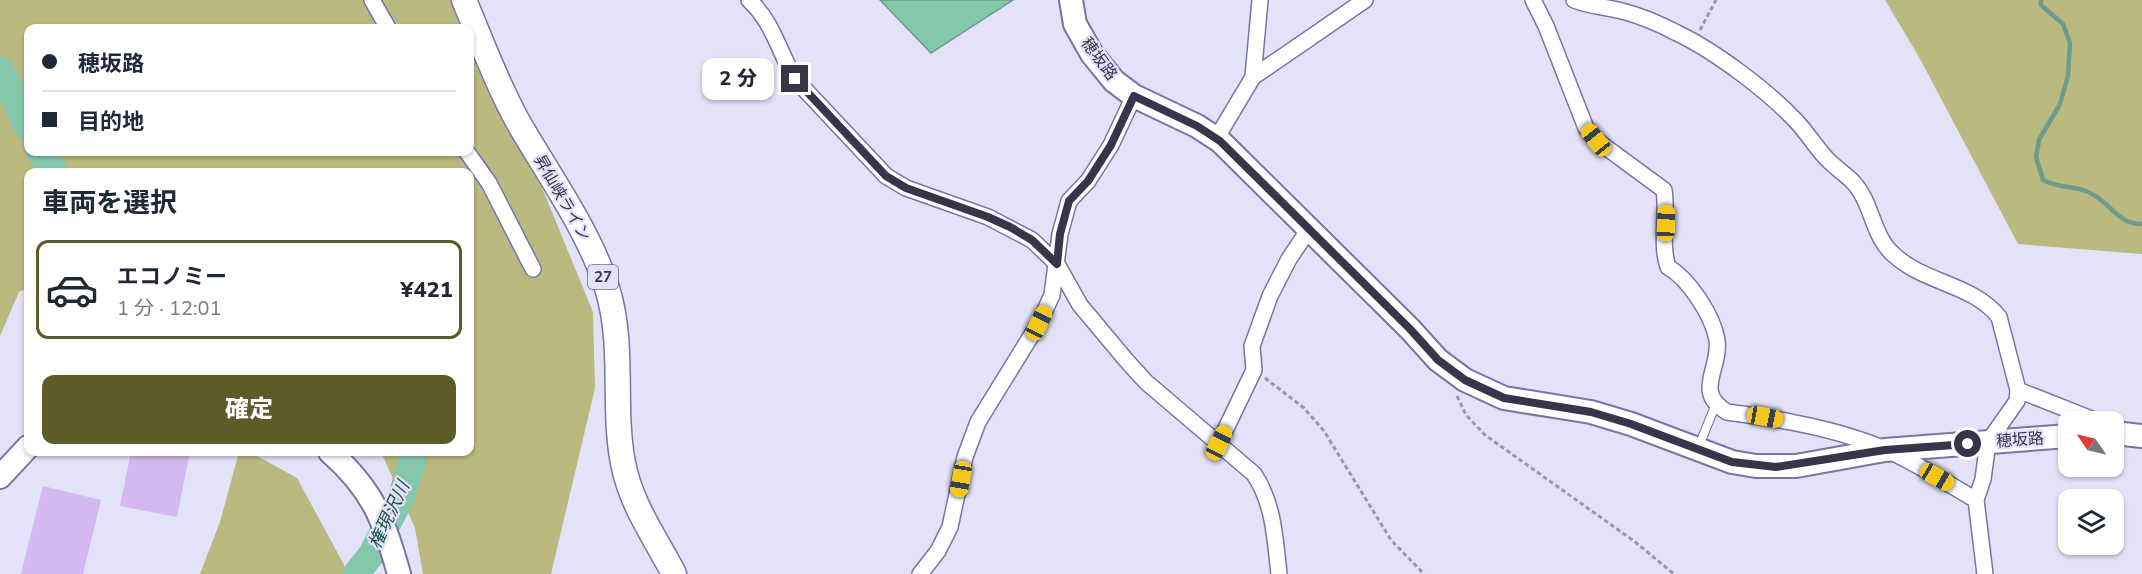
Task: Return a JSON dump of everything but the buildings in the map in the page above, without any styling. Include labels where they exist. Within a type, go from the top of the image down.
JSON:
[{"type":"main road","name":"昇仙峡ライン","points":[[464,0],[516,117],[597,260],[615,320],[623,462],[629,487],[640,514],[674,574]]},
{"type":"main road","name":"穂坂路","points":[[1071,0],[1075,24],[1092,54],[1114,81],[1134,96],[1197,126],[1236,156],[1438,360],[1465,380],[1504,398],[1591,412],[1631,424],[1732,462],[1776,467],[1885,450],[2058,437]]},
{"type":"main road","points":[[2124,434],[2142,436]]},
{"type":"main road","points":[[0,477],[24,451]]},
{"type":"main road","points":[[334,456],[354,476],[378,508],[387,529],[399,574]]},
{"type":"street","points":[[372,0],[386,24]]},
{"type":"street","points":[[749,0],[778,40],[785,63],[795,79],[886,176],[906,188],[988,217],[1032,240],[1057,264],[1080,305],[1146,382],[1240,461],[1264,490],[1271,514],[1279,574]]},
{"type":"street","points":[[1253,77],[1260,0]]},
{"type":"street","points":[[1215,139],[1253,77],[1365,0]]},
{"type":"street","points":[[1533,0],[1546,26],[1586,128],[1596,140],[1664,190],[1665,257],[1668,267],[1678,273],[1695,294],[1706,311],[1716,338],[1717,351],[1709,388],[1711,398],[1716,404],[1727,412],[1830,430],[1885,450],[1917,465],[1976,500]]},
{"type":"street","points":[[1574,0],[1622,11],[1678,33],[1740,72],[1796,120],[1828,160],[1862,192],[1878,234],[1894,255],[1906,264],[1980,299],[1999,317],[2018,390],[2017,401],[1988,442],[1983,479],[1976,500],[1985,574]]},
{"type":"street","points":[[920,574],[938,551],[950,527],[965,457],[978,422],[1039,323],[1052,295],[1060,234],[1069,201],[1088,181],[1111,145],[1134,96]]},
{"type":"street","points":[[470,156],[489,183],[533,269]]},
{"type":"street","points":[[1219,443],[1254,370],[1252,346],[1270,296],[1289,259],[1310,229]]},
{"type":"street","points":[[2018,390],[2071,411]]},
{"type":"lane","points":[[1697,450],[1716,404]]},
{"type":"path","points":[[1693,42],[1711,13],[1716,0]]},
{"type":"path","points":[[1450,369],[1457,398],[1467,416],[1485,435],[1634,541],[1674,574]]},
{"type":"path","points":[[1254,370],[1304,408],[1318,423],[1391,540],[1424,574]]},
{"type":"shaded area","points":[[0,0],[465,0],[593,312],[595,388],[551,574],[423,574],[415,528],[383,456],[474,456],[474,168],[24,168],[24,290],[19,292],[0,336]]},
{"type":"shaded area","points":[[880,0],[1013,0],[931,53]]},
{"type":"shaded area","points":[[1885,0],[2142,0],[2142,254],[2018,244],[1919,57]]},
{"type":"shaded area","points":[[238,456],[257,456],[297,478],[349,574],[200,574],[220,522]]},
{"type":"waterway","points":[[2041,0],[2041,5],[2063,24],[2070,43],[2068,76],[2060,104],[2039,140],[2036,157],[2043,180],[2088,192],[2126,221],[2142,224]]},
{"type":"waterway","name":"権現沢川","points":[[0,69],[24,120]]},
{"type":"waterway","name":"権現沢川","points":[[43,156],[52,168]]},
{"type":"waterway","name":"権現沢川","points":[[356,574],[371,555],[401,498],[414,456]]},
{"type":"route","points":[[795,79],[886,176],[906,188],[1010,227],[1032,240],[1057,264],[1060,234],[1069,201],[1088,181],[1111,145],[1134,96],[1197,126],[1220,141],[1410,329],[1438,360],[1465,380],[1504,398],[1591,412],[1631,424],[1732,462],[1756,466],[1796,466],[1885,450],[1968,444]]}]
